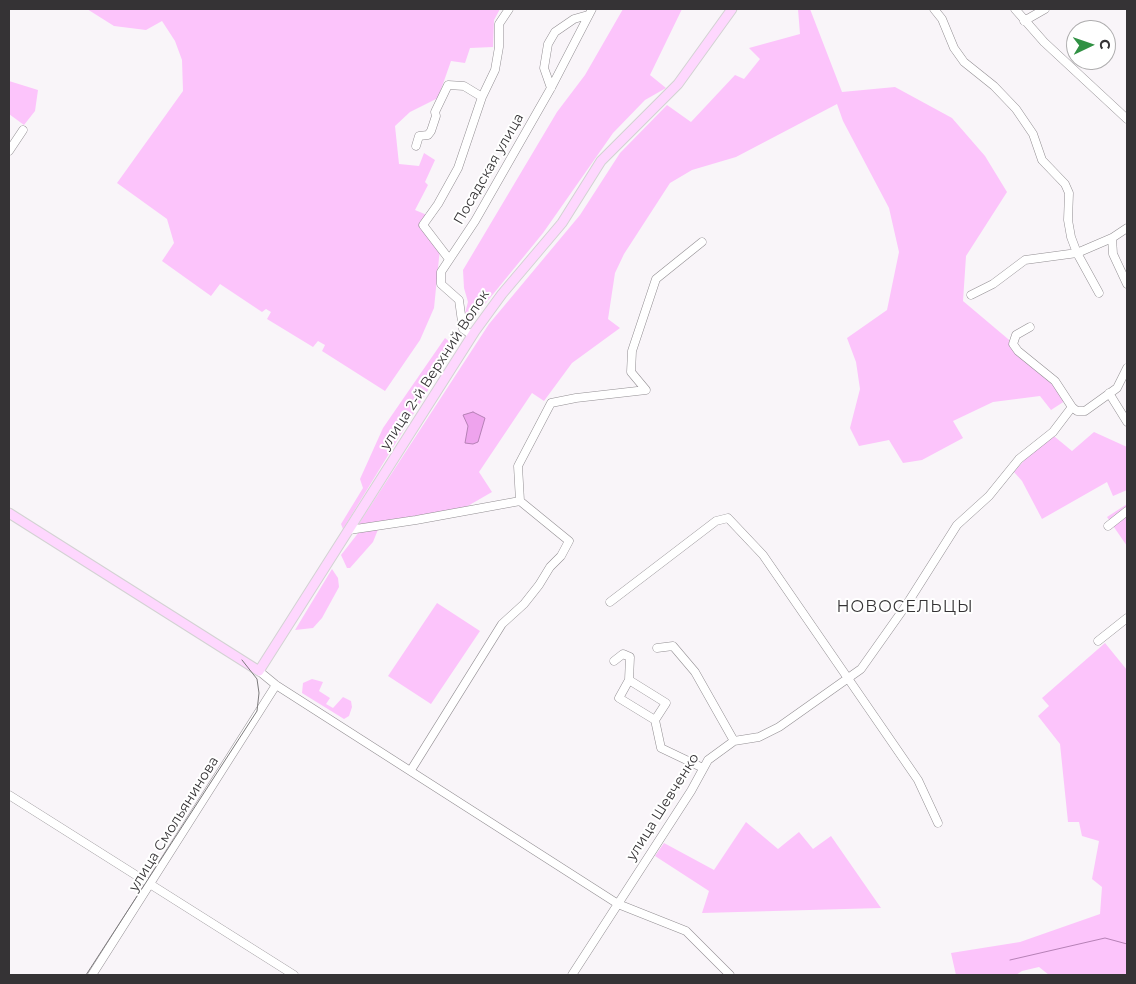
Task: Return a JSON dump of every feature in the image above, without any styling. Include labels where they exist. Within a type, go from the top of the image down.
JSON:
[{"type":"main road","name":"улица 2-й Верхний Волок","points":[[258,671],[472,335],[502,294],[562,223],[601,161],[678,84],[732,9]]},
{"type":"main road","points":[[9,513],[258,671]]},
{"type":"street","points":[[449,259],[423,225],[438,204],[458,168],[482,97],[495,70],[499,24],[509,9]]},
{"type":"street","points":[[934,9],[942,19],[954,48],[964,62],[994,86],[1016,109],[1033,134],[1042,160],[1065,184],[1069,193],[1068,220],[1077,253],[1099,293]]},
{"type":"street","points":[[1015,9],[1024,21],[1127,119]]},
{"type":"street","points":[[1024,21],[1045,9]]},
{"type":"street","points":[[551,88],[544,68],[548,44],[555,32],[574,19],[590,12]]},
{"type":"street","name":"Посадская улица","points":[[472,335],[463,329],[459,300],[441,284],[441,272],[475,221],[551,88],[590,12]]},
{"type":"street","points":[[416,146],[420,136],[428,135],[431,131],[436,116],[435,112],[448,85],[464,86],[482,97]]},
{"type":"street","points":[[9,151],[23,130]]},
{"type":"street","points":[[971,295],[993,284],[1025,260],[1077,253],[1112,238],[1127,228]]},
{"type":"street","points":[[1112,238],[1113,254],[1127,284]]},
{"type":"street","points":[[410,770],[502,624],[524,604],[550,567],[561,556],[569,541],[520,501],[518,466],[551,403],[576,398],[646,390],[631,372],[632,351],[656,278],[702,242]]},
{"type":"street","points":[[1030,327],[1016,335],[1013,344],[1018,351],[1055,381],[1072,407],[1077,411],[1085,411],[1117,388],[1127,368]]},
{"type":"street","points":[[1109,393],[1127,422]]},
{"type":"street","points":[[657,648],[673,646],[695,672],[734,741],[759,737],[780,727],[848,680],[870,657],[958,525],[989,496],[1020,459],[1053,432],[1072,407]]},
{"type":"street","points":[[349,530],[520,501]]},
{"type":"street","points":[[1108,526],[1127,511]]},
{"type":"street","points":[[610,602],[716,521],[728,518],[763,555],[918,780],[938,823]]},
{"type":"street","points":[[1098,641],[1127,618]]},
{"type":"street","points":[[614,660],[623,654],[630,657],[630,680],[619,698],[656,720]]},
{"type":"street","points":[[258,671],[276,685],[618,904],[686,931],[730,975]]},
{"type":"street","points":[[630,680],[666,703],[656,720],[661,748],[704,768]]},
{"type":"street","name":"улица Смольянинова","points":[[92,975],[151,885],[276,685]]},
{"type":"street","name":"улица Шевченко","points":[[572,975],[708,760],[734,741]]},
{"type":"street","points":[[9,794],[294,975]]},
{"type":"shaded area","points":[[87,9],[500,9],[494,20],[493,47],[470,48],[465,63],[451,61],[438,98],[410,112],[395,126],[399,164],[419,166],[424,153],[435,160],[425,182],[428,185],[415,210],[427,215],[419,226],[440,248],[434,308],[420,340],[385,391],[322,351],[325,345],[318,341],[313,347],[267,319],[271,312],[266,309],[262,312],[220,284],[211,296],[162,261],[174,243],[167,219],[117,183],[183,91],[182,60],[175,41],[162,21],[146,30],[114,26]]},
{"type":"shaded area","points":[[623,9],[682,9],[650,75],[666,88],[645,100],[613,133],[543,233],[472,320],[465,313],[468,302],[464,288],[463,270],[557,112],[585,75]]},
{"type":"shaded area","points":[[798,9],[810,9],[842,92],[895,87],[952,118],[985,156],[1007,192],[966,256],[963,301],[1027,355],[1068,399],[1051,410],[1040,396],[993,402],[953,421],[963,438],[922,460],[903,463],[889,440],[859,446],[850,428],[860,389],[856,362],[847,338],[887,310],[899,252],[889,208],[843,121],[837,104],[736,157],[692,170],[670,183],[624,254],[615,273],[608,319],[620,328],[572,363],[544,401],[532,393],[479,472],[492,492],[466,507],[434,515],[358,525],[489,324],[580,215],[620,153],[667,105],[691,122],[735,75],[744,79],[760,59],[749,48],[800,34]]},
{"type":"shaded area","points":[[9,81],[38,90],[35,111],[24,125],[9,114]]},
{"type":"shaded area","points":[[445,338],[455,346],[343,529],[341,524],[363,488],[360,479],[383,428]]},
{"type":"shaded area","points":[[473,412],[485,418],[478,442],[473,444],[465,443],[468,426],[463,415]]},
{"type":"shaded area","points":[[1049,432],[1072,451],[1094,432],[1127,447],[1127,490],[1113,496],[1107,482],[1042,519],[1022,481],[1014,472]]},
{"type":"shaded area","points":[[1127,504],[1127,546],[1107,517]]},
{"type":"shaded area","points":[[379,527],[373,542],[350,568],[347,568],[341,555],[359,532]]},
{"type":"shaded area","points":[[332,569],[338,578],[339,587],[322,618],[313,628],[295,630]]},
{"type":"shaded area","points":[[437,603],[480,631],[431,704],[388,676]]},
{"type":"shaded area","points":[[1105,643],[1127,670],[1127,975],[1049,975],[1039,967],[1022,971],[1016,975],[956,975],[951,953],[1020,942],[1100,914],[1102,887],[1092,879],[1099,841],[1082,836],[1079,822],[1068,822],[1060,744],[1038,716],[1049,706],[1042,698]]},
{"type":"shaded area","points":[[312,679],[323,682],[319,691],[330,698],[326,704],[333,708],[343,697],[351,701],[352,707],[349,716],[344,719],[302,693],[303,683]]},
{"type":"shaded area","points":[[746,822],[778,849],[799,832],[813,849],[831,836],[881,908],[702,913],[709,891],[655,856],[664,843],[714,870]]},
{"type":"waterway","points":[[1010,960],[1105,938],[1127,944]]},
{"type":"tram line","points":[[86,975],[257,711],[259,693],[257,679],[242,660]]},
{"type":"district","name":"НОВОСЕЛЬЦЫ","points":[[905,607]]}]
